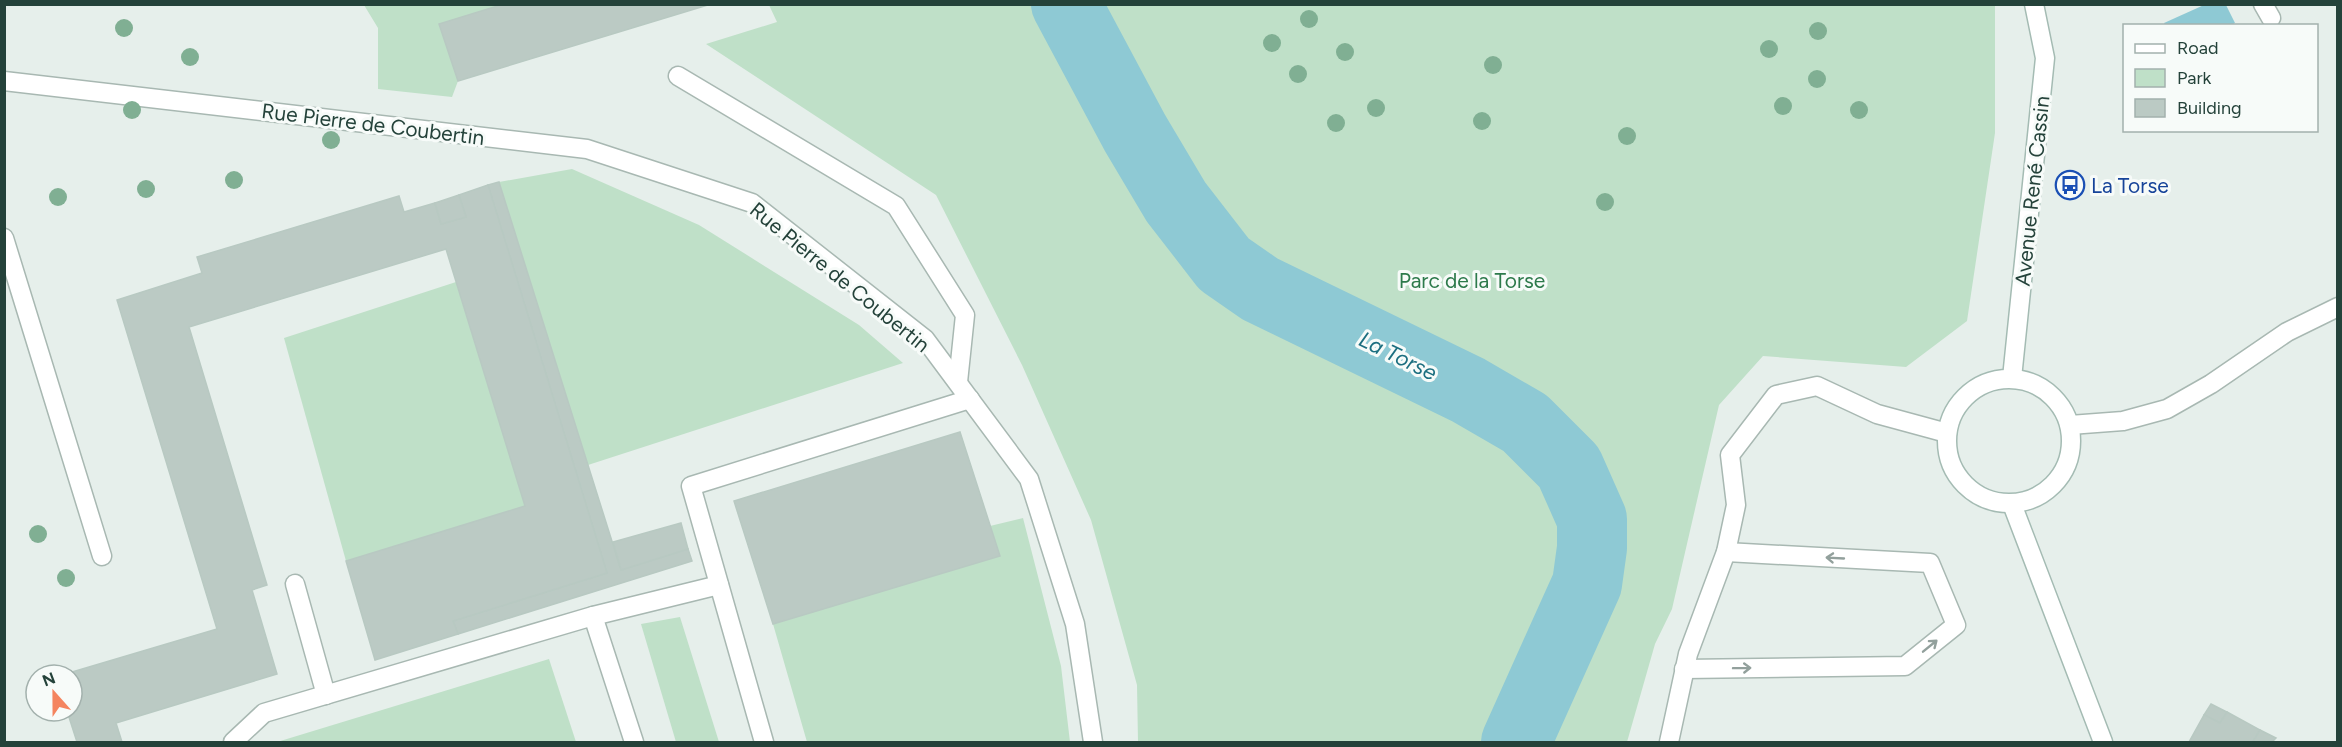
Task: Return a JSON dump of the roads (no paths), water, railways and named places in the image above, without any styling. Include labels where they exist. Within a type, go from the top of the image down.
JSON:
[{"type":"street","name":"Avenue René Cassin","points":[[2012,378],[2045,58],[2034,4]]},
{"type":"street","points":[[678,76],[896,206],[965,315],[958,382]]},
{"type":"street","name":"Rue Pierre de Coubertin","points":[[4,81],[587,149],[752,203],[925,339],[1029,479],[1075,624],[1093,742]]},
{"type":"street","points":[[4,238],[102,556]]},
{"type":"street","points":[[2070,425],[2123,421],[2167,409],[2211,384],[2287,332],[2337,307]]},
{"type":"street","points":[[2012,378],[2029,382],[2049,392],[2060,405],[2070,425],[2072,441],[2068,462],[2058,481],[2034,499],[2012,504],[2000,503],[1979,496],[1961,482],[1948,454],[1947,433],[1956,408],[1971,392],[1991,381],[2012,378]]},
{"type":"street","points":[[1669,742],[1684,669],[1726,552],[1736,505],[1730,456],[1776,395],[1817,386],[1877,414],[1947,433]]},
{"type":"street","points":[[764,742],[691,486],[969,399]]},
{"type":"street","points":[[2012,504],[2103,742]]},
{"type":"street","points":[[1684,669],[1905,666],[1956,625],[1930,563],[1726,552]]},
{"type":"street","points":[[295,584],[326,695]]},
{"type":"street","points":[[233,742],[264,713],[593,616],[719,585]]},
{"type":"street","points":[[593,616],[634,742]]},
{"type":"water","points":[[2204,5],[2226,5],[2235,23],[2164,24]]},
{"type":"waterway","name":"La Torse","points":[[1066,4],[1135,133],[1176,202],[1224,264],[1260,289],[1468,390],[1525,423],[1569,467],[1592,519],[1592,548],[1587,584],[1516,742]]},
{"type":"place","name":"La Torse","points":[[2070,185]]},
{"type":"park label","name":"Parc de la Torse","points":[[1472,280]]}]
